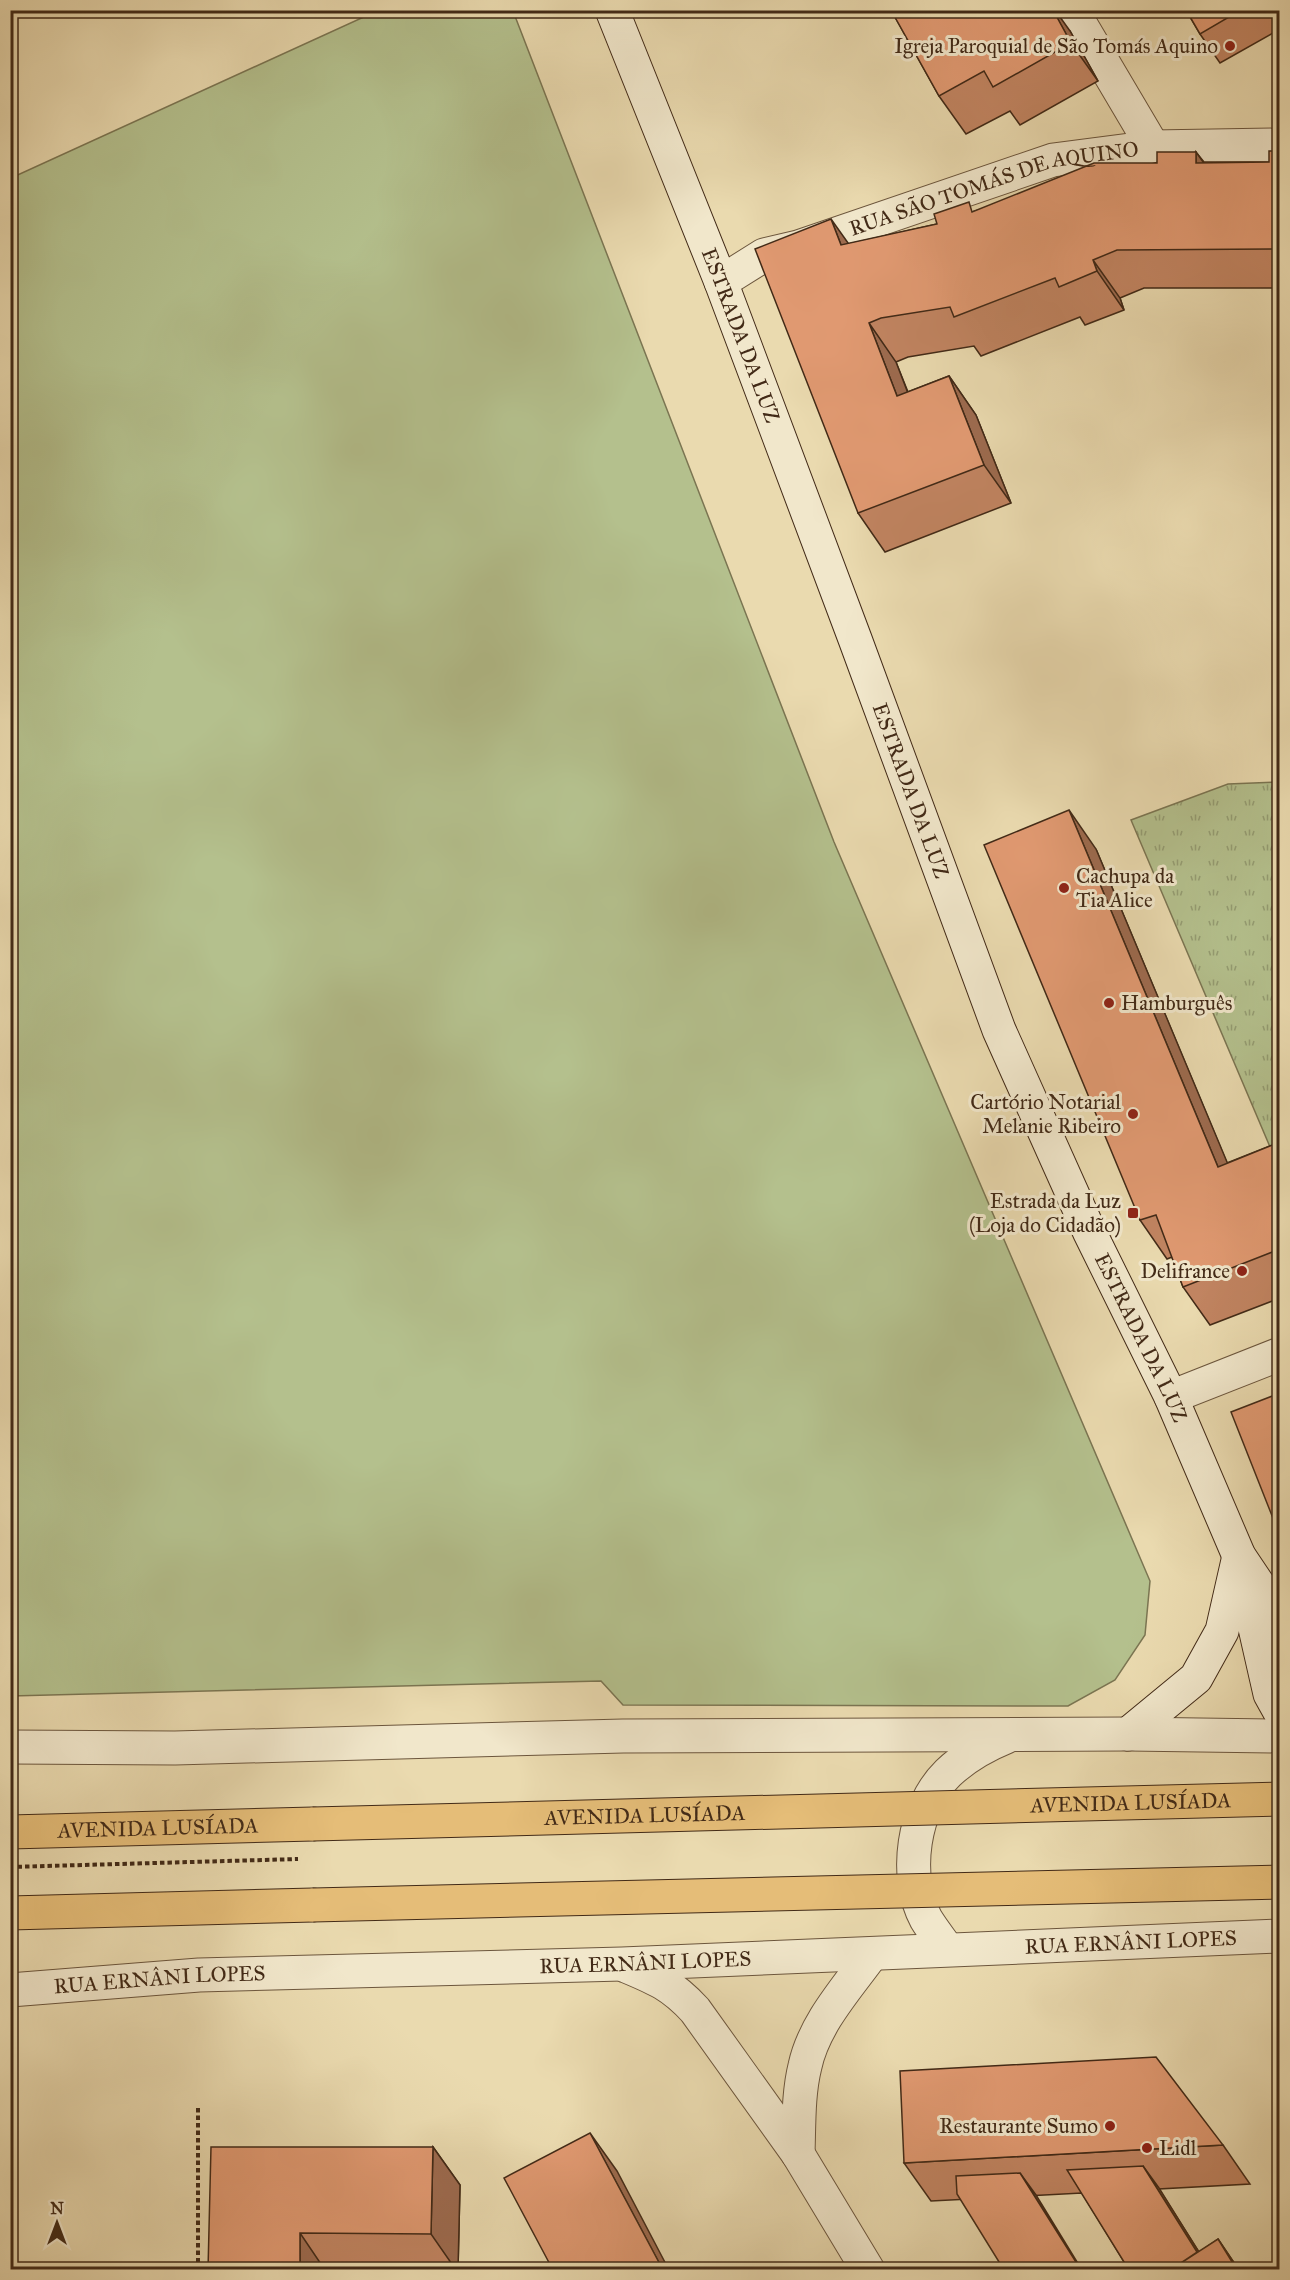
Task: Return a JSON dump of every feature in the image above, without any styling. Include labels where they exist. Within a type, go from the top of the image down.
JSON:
[{"type":"main road","name":"AVENIDA LUSÍADA","points":[[10,1832],[1280,1799]]},
{"type":"main road","points":[[10,1821],[83,1830]]},
{"type":"main road","points":[[10,1913],[1280,1882]]},
{"type":"main road","points":[[10,1927],[75,1910]]},
{"type":"street","name":"ESTRADA DA LUZ","points":[[612,10],[721,282],[999,1030],[1090,1233],[1171,1397],[1239,1556],[1270,1695],[1280,1712]]},
{"type":"street","points":[[1072,10],[1153,147]]},
{"type":"street","name":"RUA SÃO TOMÁS DE AQUINO","points":[[721,282],[764,255],[798,247],[1053,160],[1153,147],[1280,145]]},
{"type":"street","points":[[1171,1397],[1280,1353]]},
{"type":"street","name":"ESTRADA DA LUZ","points":[[1239,1556],[1280,1617]]},
{"type":"street","points":[[1128,1734],[1196,1678],[1222,1631],[1239,1556]]},
{"type":"street","points":[[10,1747],[175,1748],[623,1736],[1128,1734],[1280,1736]]},
{"type":"street","points":[[947,1949],[926,1918],[914,1881],[914,1843],[926,1807],[946,1774],[975,1750],[1011,1735]]},
{"type":"street","name":"RUA ERNÂNI LOPES","points":[[10,1990],[199,1976],[871,1955],[947,1949],[1280,1936]]},
{"type":"street","points":[[798,2154],[800,2100],[805,2064],[826,2018],[871,1955]]},
{"type":"street","points":[[622,1964],[656,1978],[678,1992],[696,2010],[798,2154],[868,2270]]},
{"type":"path","points":[[198,2107],[198,2270]]},
{"type":"green space","points":[[379,10],[513,11],[834,842],[1150,1581],[1145,1635],[1115,1680],[1068,1706],[623,1705],[601,1681],[11,1696],[11,178]]},
{"type":"green space","points":[[1279,782],[1280,1151],[1273,1154],[1131,820],[1228,784]]},
{"type":"building","points":[[891,10],[1053,10],[1071,43],[993,87],[984,71],[939,96]]},
{"type":"building","points":[[1186,10],[1241,10],[1200,34]]},
{"type":"building","points":[[1269,151],[1280,151],[1280,249],[1117,250],[1093,260],[1097,271],[1059,287],[1055,278],[954,317],[950,307],[881,318],[869,323],[897,396],[949,376],[984,465],[858,513],[755,249],[831,219],[841,245],[937,224],[934,214],[969,202],[972,212],[1094,163],[1157,163],[1157,152],[1196,152],[1196,163],[1269,162]]},
{"type":"building","points":[[1069,810],[1218,1167],[1280,1142],[1280,1249],[1183,1287],[1156,1215],[1140,1220],[984,845]]},
{"type":"building","points":[[1280,1393],[1280,1536],[1231,1412]]},
{"type":"building","points":[[1156,2057],[1223,2145],[904,2163],[900,2071]]},
{"type":"building","points":[[590,2133],[663,2270],[553,2270],[504,2178]]},
{"type":"building","points":[[211,2147],[433,2147],[431,2234],[300,2233],[300,2270],[208,2270]]},
{"type":"building","points":[[1143,2166],[1197,2252],[1170,2270],[1129,2270],[1067,2170]]},
{"type":"building","points":[[1020,2173],[1081,2270],[1004,2270],[957,2194],[956,2176]]},
{"type":"building","points":[[1218,2239],[1237,2270],[1170,2270]]},
{"type":"place","name":"Igreja Paroquial de São Tomás Aquino","points":[[1230,46]]},
{"type":"place","name":"Cachupa da Tia Alice","points":[[1064,888]]},
{"type":"place","name":"Hamburguês","points":[[1109,1003]]},
{"type":"place","name":"Cartório Notarial Melanie Ribeiro","points":[[1133,1114]]},
{"type":"place","name":"Estrada da Luz (Loja do Cidadão)","points":[[1133,1213]]},
{"type":"place","name":"Delifrance","points":[[1242,1271]]},
{"type":"place","name":"Restaurante Sumo","points":[[1110,2126]]},
{"type":"place","name":"Lidl","points":[[1147,2148]]}]
